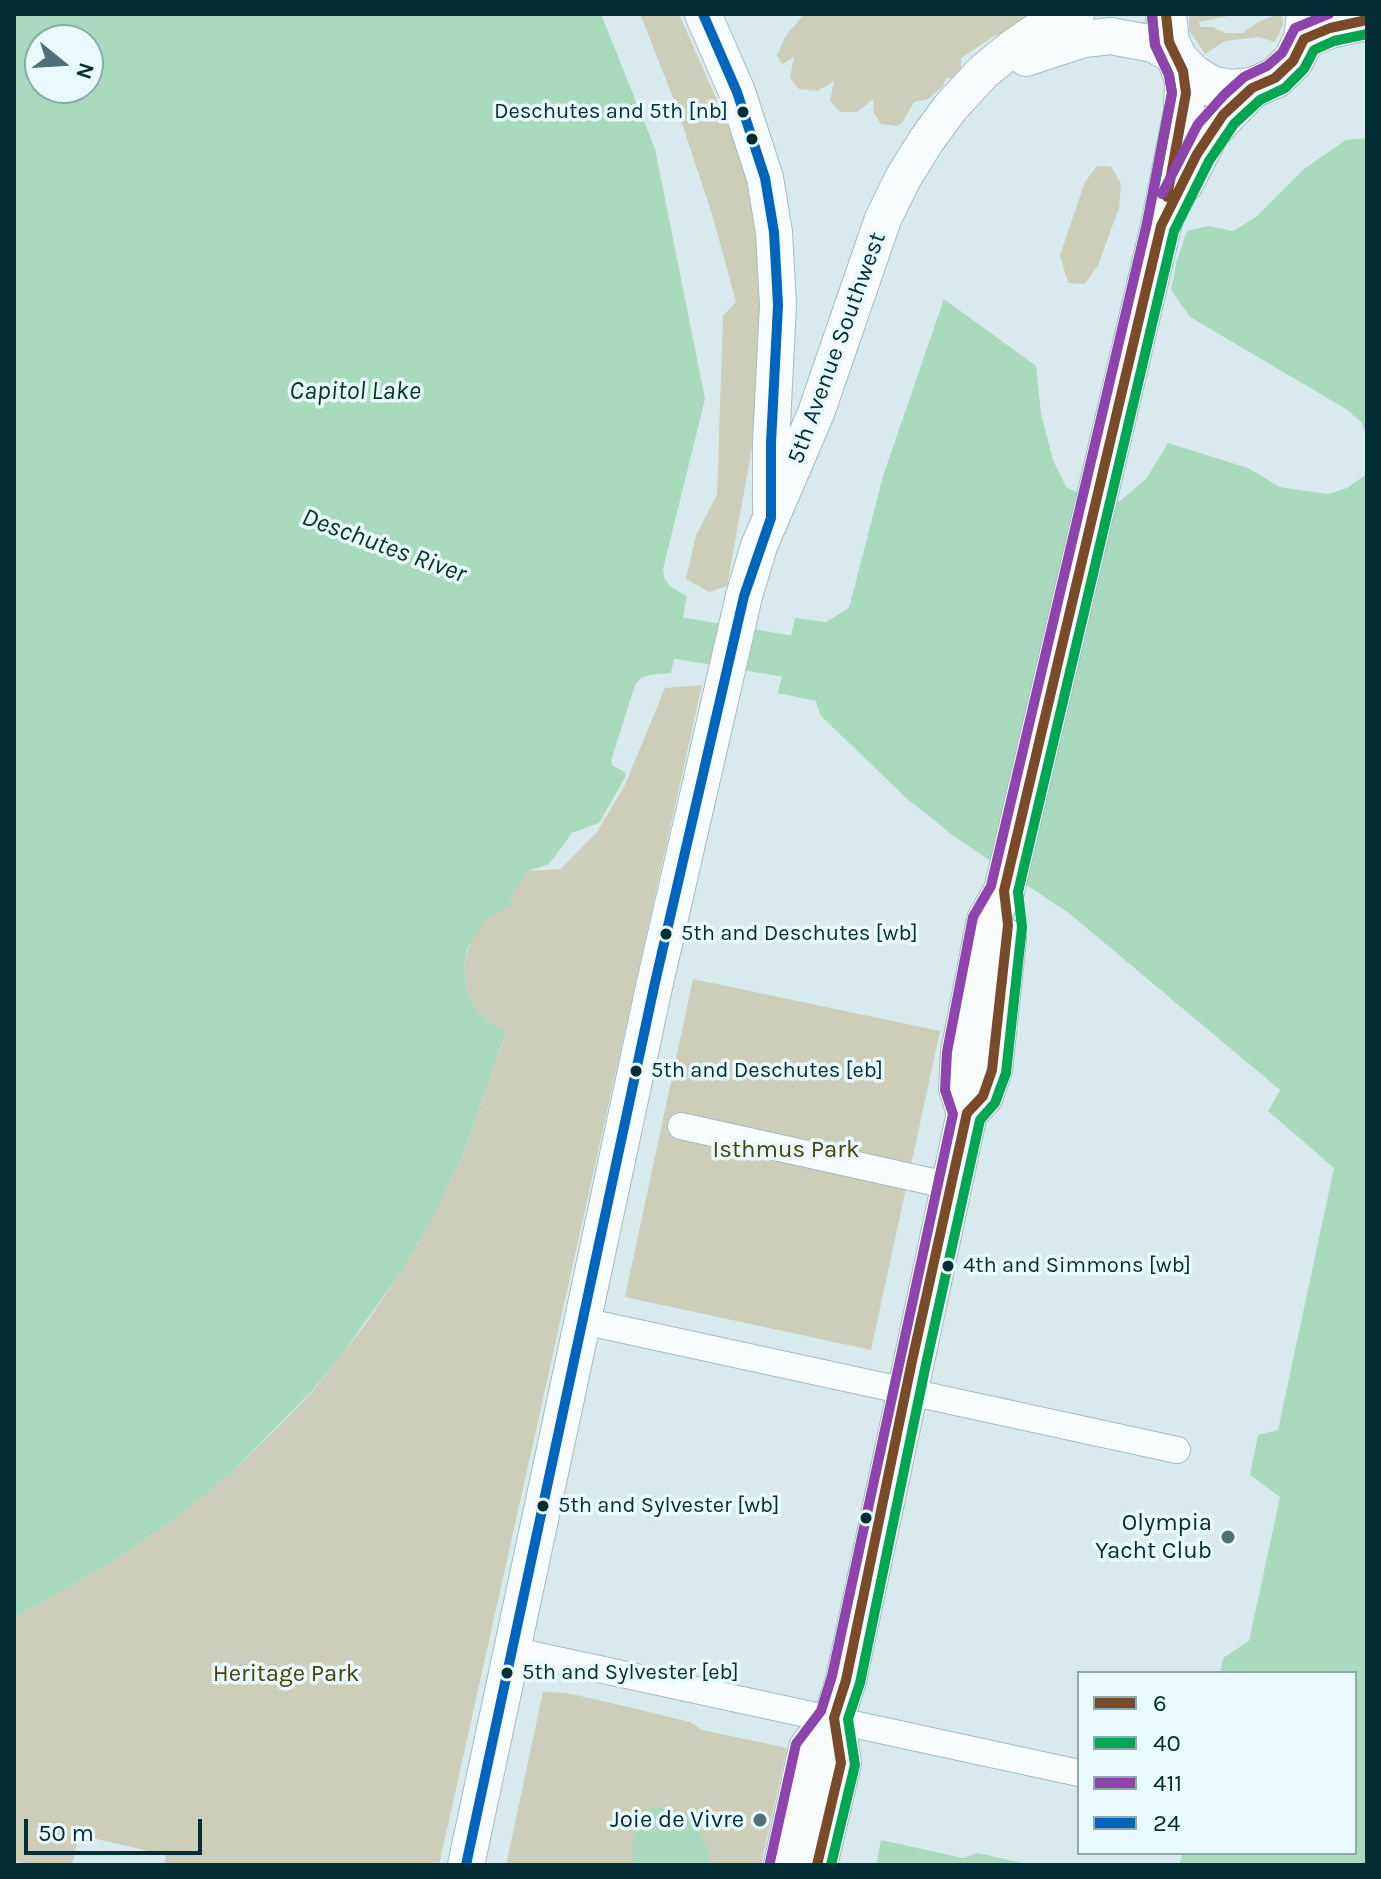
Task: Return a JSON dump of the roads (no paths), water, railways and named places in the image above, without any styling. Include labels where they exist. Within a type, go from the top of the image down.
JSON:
[{"type":"main road","points":[[784,1865],[809,1748],[834,1718],[846,1680],[967,1113],[959,1088],[961,1053],[1000,912],[1161,226],[1184,111],[1180,70],[1169,42],[1166,14]]},
{"type":"main road","points":[[1180,70],[1211,86],[1231,90],[1252,88],[1275,78],[1293,61],[1305,27],[1330,28],[1367,20]]},
{"type":"main road","points":[[1161,226],[1197,154],[1223,115],[1252,88]]},
{"type":"main road","points":[[817,1865],[841,1763],[834,1718]]},
{"type":"street","points":[[703,14],[737,92],[765,178],[774,232],[778,305],[771,443],[771,518]]},
{"type":"street","name":"5th Avenue Southwest","points":[[466,1865],[654,987],[744,596],[771,518],[816,413],[883,219],[903,178],[950,108],[983,72],[1036,32],[1076,14]]},
{"type":"street","name":"5th Avenue Southwest","points":[[983,72],[1084,39],[1111,36],[1153,44],[1180,70]]},
{"type":"street","points":[[681,1126],[951,1186]]},
{"type":"street","points":[[583,1321],[1177,1450]]},
{"type":"street","points":[[511,1650],[1077,1773]]},
{"type":"water","name":"Capitol Lake","points":[[14,14],[601,14],[655,149],[705,399],[663,569],[669,585],[687,597],[671,673],[641,678],[635,685],[611,761],[626,776],[599,823],[572,833],[549,864],[528,871],[510,899],[513,904],[486,919],[468,947],[464,962],[467,990],[475,1008],[487,1021],[506,1033],[462,1157],[434,1216],[401,1272],[311,1392],[233,1471],[183,1513],[110,1563],[14,1618]]},
{"type":"water","points":[[1367,138],[1367,439],[1362,423],[1346,409],[1190,317],[1171,290],[1187,231],[1208,226],[1233,231],[1256,217],[1304,169],[1346,140]]},
{"type":"water","points":[[944,299],[1036,366],[1041,414],[1053,460],[1066,487],[1092,500],[1120,501],[1146,479],[1168,443],[1248,468],[1280,487],[1312,492],[1329,494],[1347,488],[1367,474],[1367,1865],[1179,1865],[1182,1855],[1357,1855],[1357,1671],[1220,1671],[1223,1658],[1249,1641],[1280,1497],[1250,1475],[1258,1435],[1278,1430],[1334,1168],[1268,1111],[1280,1090],[1070,914],[955,837],[905,797],[820,715],[816,701],[778,693],[795,618],[826,622],[849,608],[883,476]]},
{"type":"water","points":[[653,1807],[676,1810],[697,1826],[708,1850],[709,1865],[637,1865],[632,1853],[634,1825]]},
{"type":"water","points":[[881,1840],[963,1858],[978,1853],[1031,1865],[876,1865]]},
{"type":"waterway","name":"Deschutes River","points":[[624,629],[786,656]]},
{"type":"place","name":"Deschutes and 5th [nb]","points":[[743,112]]},
{"type":"place","name":"5th and Deschutes [wb]","points":[[666,934]]},
{"type":"place","name":"5th and Deschutes [eb]","points":[[636,1071]]},
{"type":"place","name":"4th and Simmons [wb]","points":[[948,1266]]},
{"type":"place","name":"5th and Sylvester [wb]","points":[[543,1506]]},
{"type":"place","name":"Olympia Yacht Club","points":[[1228,1537]]},
{"type":"place","name":"5th and Sylvester [eb]","points":[[507,1673]]},
{"type":"place","name":"Joie de Vivre","points":[[760,1820]]},
{"type":"park label","name":"Isthmus Park","points":[[786,1150]]},
{"type":"park label","name":"Heritage Park","points":[[286,1674]]}]
